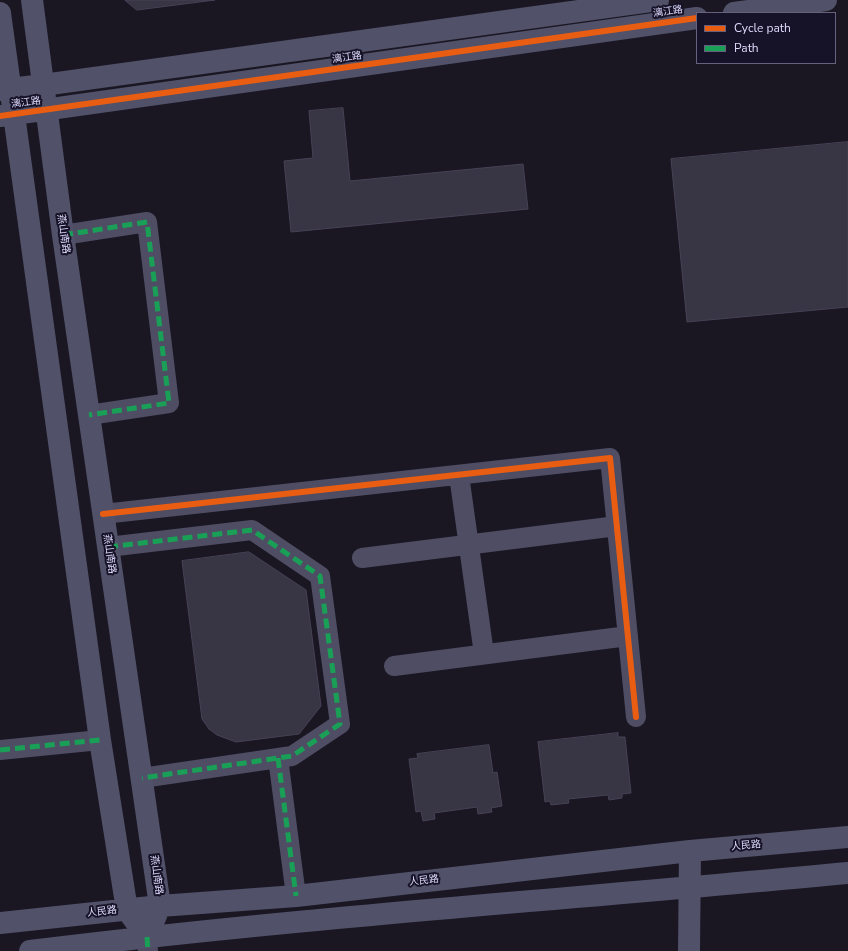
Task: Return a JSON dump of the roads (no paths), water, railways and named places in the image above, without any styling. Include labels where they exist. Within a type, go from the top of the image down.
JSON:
[{"type":"main road","name":"燕山南路","points":[[32,0],[63,235],[160,906],[148,944]]},
{"type":"main road","name":"漓江路","points":[[5,89],[658,0]]},
{"type":"main road","points":[[741,12],[826,0]]},
{"type":"main road","points":[[0,13],[7,115],[58,439],[100,740],[127,910],[148,944]]},
{"type":"main road","name":"漓江路","points":[[7,115],[696,18]]},
{"type":"main road","points":[[58,439],[91,425]]},
{"type":"main road","name":"人民路","points":[[0,923],[160,906],[296,896],[690,851],[848,837]]},
{"type":"main road","points":[[689,951],[690,851]]},
{"type":"main road","points":[[30,951],[148,944],[247,926],[690,888],[848,872]]},
{"type":"street","points":[[63,235],[147,222],[170,403],[91,425]]},
{"type":"street","points":[[103,514],[459,476],[610,458],[636,717]]},
{"type":"street","points":[[459,476],[484,654]]},
{"type":"street","points":[[362,558],[617,526]]},
{"type":"street","points":[[108,548],[252,530],[320,576],[340,724],[292,756],[142,778]]},
{"type":"street","points":[[394,666],[628,636]]},
{"type":"street","points":[[0,750],[100,740]]},
{"type":"street","points":[[278,758],[296,896]]}]
